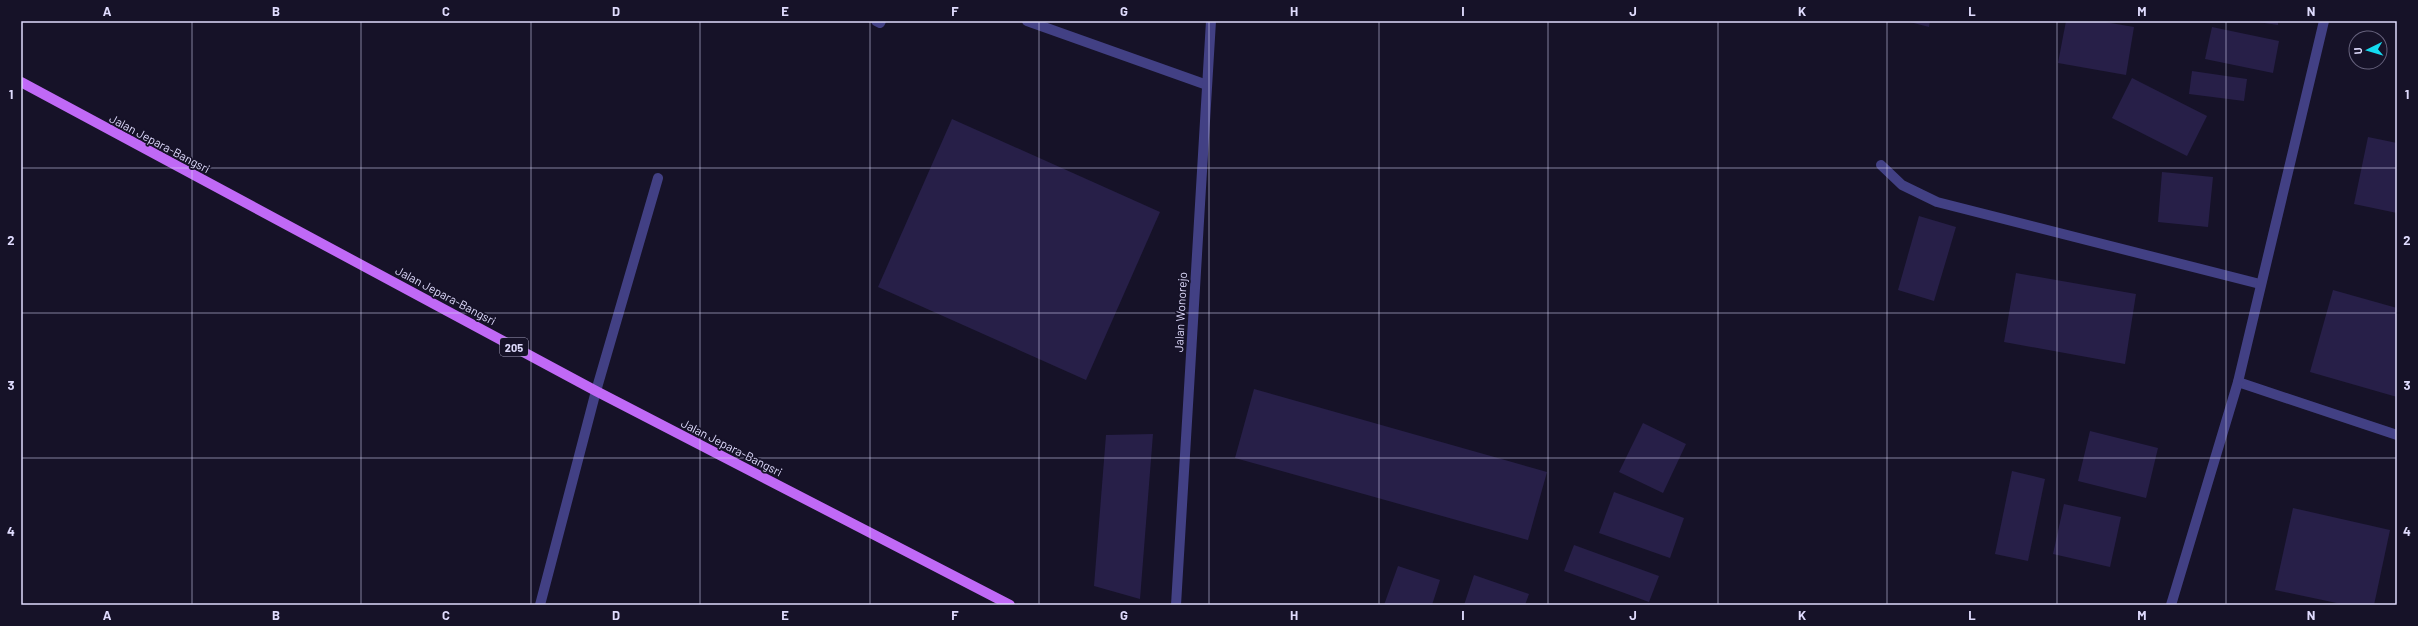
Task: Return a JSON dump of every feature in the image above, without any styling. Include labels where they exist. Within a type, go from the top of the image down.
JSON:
[{"type":"main road","name":"Jalan Jepara-Bangsri","points":[[21,82],[596,391],[1010,605]]},
{"type":"street","points":[[876,21],[880,23],[881,21]]},
{"type":"street","points":[[1027,21],[1207,85]]},
{"type":"street","name":"Jalan Wonorejo","points":[[1176,605],[1211,21]]},
{"type":"street","points":[[2171,605],[2238,382],[2260,284],[2324,21]]},
{"type":"street","points":[[1881,165],[1902,185],[1937,202],[2260,284]]},
{"type":"street","points":[[540,605],[596,391],[658,178]]},
{"type":"street","points":[[2238,382],[2397,435]]},
{"type":"building","points":[[1906,21],[1930,21],[1929,27]]},
{"type":"building","points":[[2066,21],[2099,21],[2134,27],[2126,75],[2058,63]]},
{"type":"building","points":[[2251,21],[2278,21],[2278,25]]},
{"type":"building","points":[[2212,27],[2279,41],[2273,73],[2205,59]]},
{"type":"building","points":[[2192,71],[2247,79],[2244,101],[2189,94]]},
{"type":"building","points":[[2132,78],[2207,116],[2187,156],[2112,118]]},
{"type":"building","points":[[952,119],[1160,212],[1086,380],[878,287]]},
{"type":"building","points":[[2368,137],[2397,143],[2397,213],[2354,204]]},
{"type":"building","points":[[2162,172],[2213,177],[2208,227],[2158,222]]},
{"type":"building","points":[[1919,216],[1956,227],[1934,301],[1898,290]]},
{"type":"building","points":[[2016,273],[2136,294],[2125,364],[2004,342]]},
{"type":"building","points":[[2333,290],[2397,308],[2397,397],[2310,372]]},
{"type":"building","points":[[1254,389],[1547,472],[1528,540],[1235,458]]},
{"type":"building","points":[[1643,423],[1686,444],[1663,493],[1619,472]]},
{"type":"building","points":[[2090,431],[2158,448],[2146,498],[2078,481]]},
{"type":"building","points":[[1153,434],[1140,599],[1094,586],[1106,435]]},
{"type":"building","points":[[2012,471],[2045,479],[2028,561],[1995,554]]},
{"type":"building","points":[[1614,492],[1684,518],[1670,558],[1599,533]]},
{"type":"building","points":[[2064,504],[2121,517],[2110,567],[2053,554]]},
{"type":"building","points":[[2293,508],[2390,530],[2374,605],[2346,605],[2275,590]]},
{"type":"building","points":[[1574,545],[1659,576],[1649,602],[1564,571]]},
{"type":"building","points":[[1398,566],[1440,580],[1432,605],[1384,605]]},
{"type":"building","points":[[1474,575],[1529,594],[1525,605],[1464,605]]}]
